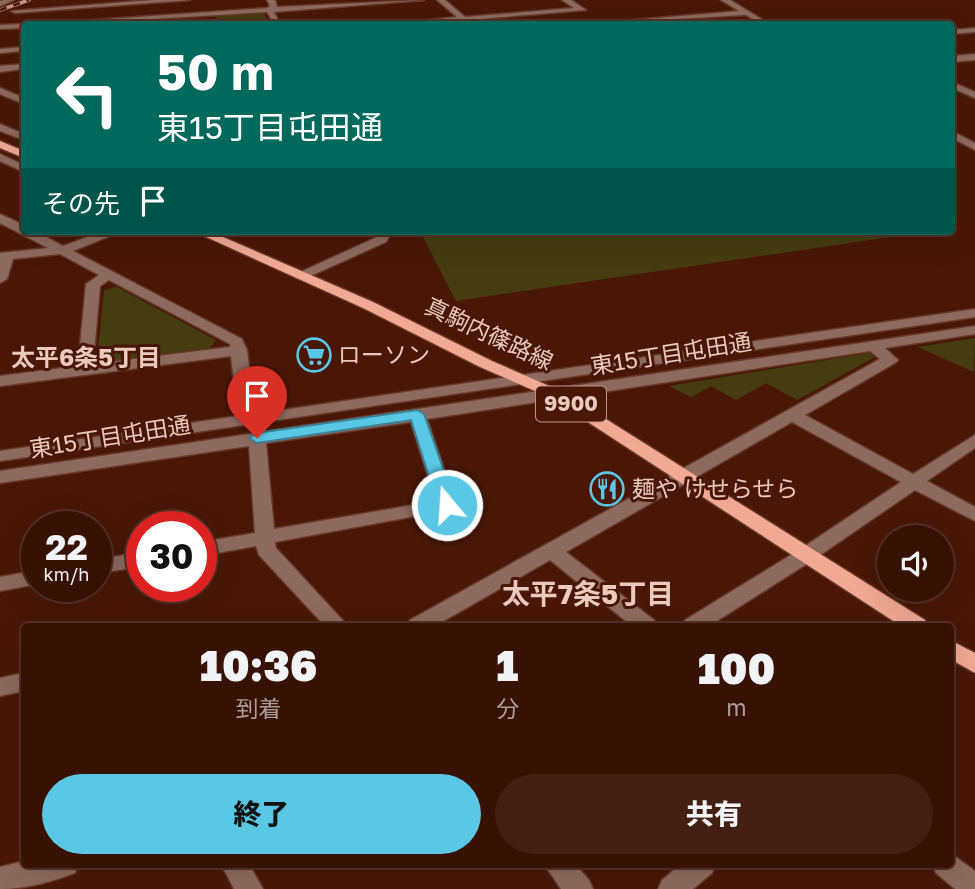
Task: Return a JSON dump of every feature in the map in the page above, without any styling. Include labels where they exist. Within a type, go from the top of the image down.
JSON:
[{"type":"main road","points":[[0,144],[21,154]]},
{"type":"main road","name":"真駒内篠路線","points":[[208,235],[557,395],[912,623]]},
{"type":"main road","points":[[954,651],[975,664]]},
{"type":"street","points":[[0,4],[10,0]]},
{"type":"street","points":[[46,0],[11,13],[101,3],[186,0]]},
{"type":"street","points":[[270,10],[274,6],[271,0]]},
{"type":"street","points":[[86,21],[420,0]]},
{"type":"street","points":[[441,0],[463,19]]},
{"type":"street","points":[[440,21],[582,10],[566,0]]},
{"type":"street","points":[[724,0],[761,21]]},
{"type":"street","points":[[386,2],[402,21]]},
{"type":"street","points":[[513,7],[532,21]]},
{"type":"street","points":[[270,10],[278,21]]},
{"type":"street","points":[[208,13],[211,21]]},
{"type":"street","points":[[633,21],[746,13]]},
{"type":"street","points":[[0,27],[21,26]]},
{"type":"street","points":[[955,32],[975,30]]},
{"type":"street","points":[[0,51],[21,49]]},
{"type":"street","points":[[955,59],[975,57]]},
{"type":"street","points":[[0,69],[21,67]]},
{"type":"street","points":[[955,85],[975,83]]},
{"type":"street","points":[[955,86],[975,95]]},
{"type":"street","points":[[0,91],[21,100]]},
{"type":"street","points":[[0,127],[21,136]]},
{"type":"street","points":[[955,136],[974,146]]},
{"type":"street","points":[[0,158],[21,168]]},
{"type":"street","points":[[0,218],[21,229]]},
{"type":"street","points":[[33,235],[237,342],[247,420]]},
{"type":"street","points":[[0,279],[3,257],[63,250],[105,235]]},
{"type":"street","points":[[300,275],[382,239],[384,235]]},
{"type":"street","points":[[85,370],[93,284],[109,275]]},
{"type":"street","name":"東15丁目屯田通","points":[[0,456],[975,313]]},
{"type":"street","name":"東15丁目屯田通","points":[[0,477],[975,330]]},
{"type":"street","points":[[423,623],[890,360],[872,345]]},
{"type":"street","points":[[0,381],[239,350]]},
{"type":"street","points":[[217,546],[447,505],[417,414]]},
{"type":"street","points":[[792,415],[975,515]]},
{"type":"street","points":[[257,438],[266,550],[334,623]]},
{"type":"street","points":[[698,623],[806,555],[975,440]]},
{"type":"street","points":[[552,552],[642,623]]},
{"type":"street","points":[[0,584],[21,581]]},
{"type":"street","points":[[0,687],[21,683]]},
{"type":"street","points":[[0,880],[49,868]]},
{"type":"street","points":[[236,868],[249,889]]},
{"type":"street","points":[[560,868],[579,889]]},
{"type":"street","points":[[672,889],[697,868]]},
{"type":"street","points":[[951,868],[975,888]]},
{"type":"shaded area","points":[[260,12],[264,13],[268,21],[217,21],[216,16]]},
{"type":"shaded area","points":[[422,235],[904,235],[456,301]]},
{"type":"shaded area","points":[[117,287],[216,340],[210,348],[104,362],[97,359],[104,290]]},
{"type":"shaded area","points":[[975,338],[974,372],[918,347]]},
{"type":"shaded area","points":[[869,353],[875,357],[797,400],[766,383],[736,400],[711,386],[691,397],[669,386]]},
{"type":"railway","points":[[0,10],[29,0]]},
{"type":"place","name":"ローソン","points":[[314,355]]},
{"type":"place","name":"麺や けせらせら","points":[[607,489]]},
{"type":"district","name":"太平6条5丁目","points":[[86,358]]},
{"type":"district","name":"太平7条5丁目","points":[[588,594]]},
{"type":"route","points":[[257,438],[417,414],[447,505]]}]
